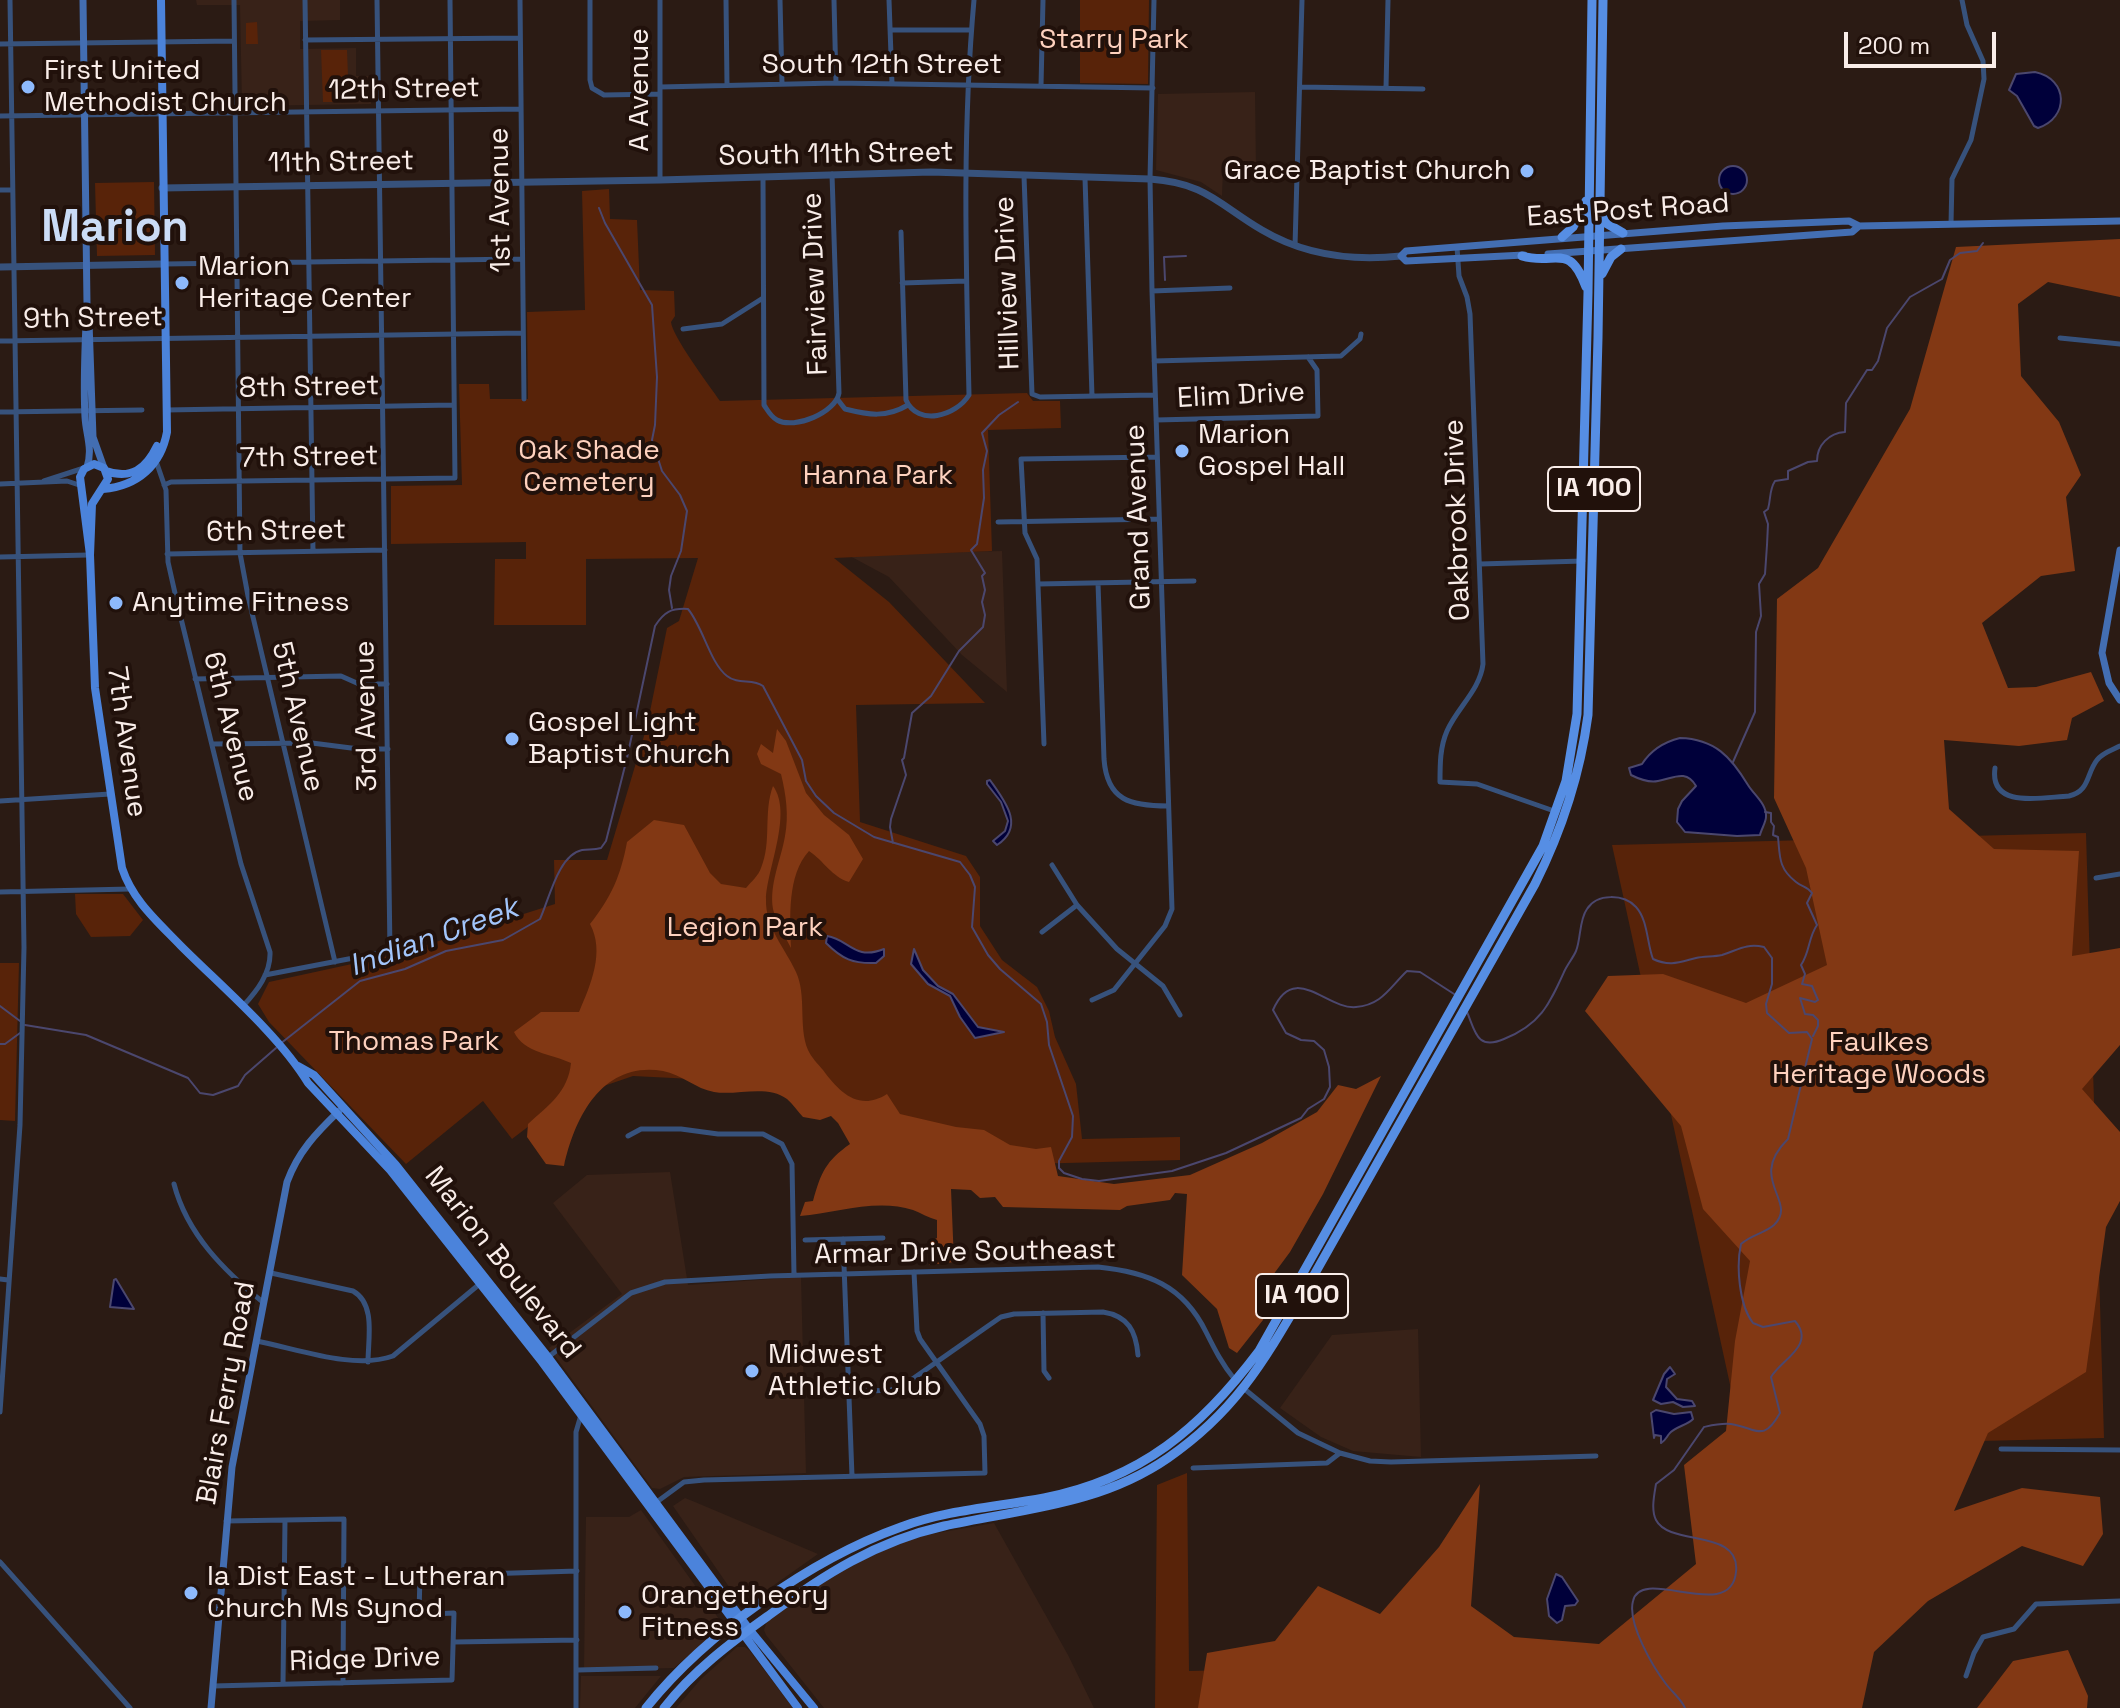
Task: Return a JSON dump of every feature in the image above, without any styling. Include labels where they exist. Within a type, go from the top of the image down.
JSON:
[{"type":"highway","name":"IA 100","points":[[1587,561],[1599,281],[1588,235],[1592,0]]},
{"type":"highway","name":"IA 100","points":[[664,1708],[695,1673],[746,1631],[837,1567],[904,1536],[1075,1501],[1126,1482],[1168,1458],[1199,1435],[1225,1411],[1489,956],[1561,814],[1582,753],[1588,715],[1588,293],[1594,251],[1600,235],[1603,0]]},
{"type":"highway","points":[[1562,237],[1569,233],[1578,219],[1589,194]]},
{"type":"highway","points":[[1600,209],[1603,220],[1623,233]]},
{"type":"highway","points":[[1599,281],[1606,264],[1621,249]]},
{"type":"highway","points":[[1522,256],[1569,260],[1576,264],[1588,293]]},
{"type":"highway","name":"IA 100","points":[[646,1708],[685,1663],[738,1620],[827,1561],[902,1526],[1071,1491],[1129,1468],[1188,1431],[1240,1385]]},
{"type":"main road","points":[[83,0],[91,451],[80,477],[83,486],[92,492],[130,482],[150,466],[167,432],[160,0]]},
{"type":"main road","name":"East Post Road","points":[[1859,226],[1852,232],[1522,256],[1406,261],[1401,256],[1406,251],[1562,237],[1786,223],[1849,221],[1859,226],[2120,221]]},
{"type":"main road","points":[[88,411],[94,443],[107,482],[89,515]]},
{"type":"main road","points":[[86,467],[97,465],[130,474],[150,466]]},
{"type":"main road","name":"7th Avenue","points":[[83,486],[89,515],[92,661],[122,868],[140,905],[158,924]]},
{"type":"main road","points":[[2120,550],[2116,592],[2102,653],[2109,683],[2120,700]]},
{"type":"main road","name":"Marion Boulevard","points":[[158,924],[243,1006],[298,1066],[308,1083],[341,1110],[545,1359],[654,1504]]},
{"type":"main road","name":"Blairs Ferry Road","points":[[211,1708],[232,1467],[287,1182],[295,1160],[309,1140],[341,1110]]},
{"type":"main road","name":"Marion Boulevard","points":[[585,1412],[590,1427],[654,1504]]},
{"type":"main road","points":[[654,1504],[798,1708]]},
{"type":"main road","points":[[746,1631],[814,1708]]},
{"type":"street","points":[[0,1412],[20,1125],[24,947],[10,0]]},
{"type":"street","name":"5th Avenue","points":[[234,0],[240,553],[335,962]]},
{"type":"street","points":[[305,0],[313,551]]},
{"type":"street","name":"3rd Avenue","points":[[335,962],[390,951],[377,0]]},
{"type":"street","points":[[450,0],[453,405]]},
{"type":"street","name":"1st Avenue","points":[[520,0],[524,399]]},
{"type":"street","name":"South 12th Street","points":[[590,0],[590,80],[592,88],[604,95],[727,85],[836,83],[1153,88]]},
{"type":"street","name":"A Avenue","points":[[660,0],[660,180]]},
{"type":"street","points":[[726,0],[727,85]]},
{"type":"street","points":[[780,0],[782,84]]},
{"type":"street","points":[[834,0],[836,83]]},
{"type":"street","points":[[889,0],[892,83]]},
{"type":"street","points":[[901,232],[906,400],[921,415],[936,416],[953,411],[969,395],[964,175],[966,85],[974,0]]},
{"type":"street","points":[[1041,86],[1043,0]]},
{"type":"street","name":"Grand Avenue","points":[[1092,1000],[1114,990],[1170,917],[1150,179],[1154,0]]},
{"type":"street","points":[[1295,246],[1302,0]]},
{"type":"street","points":[[1386,88],[1388,0]]},
{"type":"street","points":[[1951,224],[1952,179],[1971,140],[1984,79],[1983,61],[1967,25],[1962,0]]},
{"type":"street","points":[[891,30],[971,30]]},
{"type":"street","points":[[305,40],[520,38]]},
{"type":"street","points":[[0,44],[234,41]]},
{"type":"street","points":[[1300,87],[1423,89]]},
{"type":"street","name":"12th Street","points":[[0,116],[520,109]]},
{"type":"street","name":"South 11th Street","points":[[521,182],[931,172],[1150,179]]},
{"type":"street","name":"Fairview Drive","points":[[764,297],[764,405],[780,422],[803,420],[826,410],[838,400],[832,174]]},
{"type":"street","name":"Hillview Drive","points":[[1024,176],[1031,389],[1035,397],[1092,396]]},
{"type":"street","points":[[683,329],[722,324],[764,297],[763,178]]},
{"type":"street","points":[[1085,178],[1092,396],[1155,395]]},
{"type":"street","name":"East Post Road","points":[[1150,179],[1184,182],[1198,188],[1261,229],[1295,246],[1345,257],[1401,256]]},
{"type":"street","name":"11th Street","points":[[162,188],[521,182]]},
{"type":"street","points":[[0,190],[12,190]]},
{"type":"street","name":"Oakbrook Drive","points":[[1457,247],[1470,314],[1482,672],[1448,728],[1440,759],[1440,782],[1477,784],[1561,814]]},
{"type":"street","points":[[0,267],[522,259]]},
{"type":"street","points":[[902,283],[966,281]]},
{"type":"street","points":[[1152,291],[1230,288]]},
{"type":"street","name":"9th Street","points":[[0,341],[523,333]]},
{"type":"street","points":[[1154,361],[1341,356],[1360,339],[1361,334]]},
{"type":"street","points":[[2060,338],[2120,344]]},
{"type":"street","name":"Elim Drive","points":[[1156,420],[1318,416],[1317,370],[1308,357]]},
{"type":"street","points":[[838,400],[845,409],[873,416],[885,415],[908,405]]},
{"type":"street","name":"8th Street","points":[[165,410],[453,405]]},
{"type":"street","name":"7th Street","points":[[164,485],[171,482],[455,478],[453,405]]},
{"type":"street","points":[[0,412],[142,410]]},
{"type":"street","points":[[1044,744],[1037,559],[1027,542],[1021,459],[1157,457]]},
{"type":"street","points":[[150,466],[164,485]]},
{"type":"street","name":"6th Avenue","points":[[150,466],[164,485],[167,554],[195,679],[241,864],[270,952],[270,964],[265,975]]},
{"type":"street","points":[[39,482],[86,467]]},
{"type":"street","points":[[0,484],[70,481],[83,486]]},
{"type":"street","points":[[998,522],[1159,519]]},
{"type":"street","name":"6th Street","points":[[167,554],[385,550]]},
{"type":"street","points":[[0,557],[90,555]]},
{"type":"street","points":[[1480,564],[1587,561]]},
{"type":"street","points":[[1038,584],[1194,581]]},
{"type":"street","points":[[1098,583],[1104,759],[1108,782],[1114,791],[1133,804],[1168,806]]},
{"type":"street","points":[[195,679],[341,676],[359,684],[387,684]]},
{"type":"street","points":[[212,744],[312,743],[388,749]]},
{"type":"street","points":[[1995,768],[1995,785],[2010,798],[2069,796],[2086,786],[2096,761],[2102,755],[2120,746]]},
{"type":"street","points":[[0,801],[110,794]]},
{"type":"street","points":[[1052,865],[1077,905],[1108,939],[1163,986],[1180,1015]]},
{"type":"street","points":[[2096,878],[2120,874]]},
{"type":"street","points":[[0,892],[130,889]]},
{"type":"street","points":[[1042,932],[1077,905]]},
{"type":"street","points":[[243,1006],[265,975],[335,962]]},
{"type":"street","points":[[628,1136],[641,1129],[681,1129],[718,1134],[763,1134],[782,1144],[792,1164],[794,1275]]},
{"type":"street","points":[[174,1184],[185,1216],[198,1238],[245,1288],[265,1304]]},
{"type":"street","points":[[805,1240],[883,1238]]},
{"type":"street","points":[[843,1239],[852,1476]]},
{"type":"street","name":"Armar Drive Southeast","points":[[545,1359],[631,1293],[665,1282],[844,1273],[1098,1267],[1130,1270],[1155,1279],[1190,1305],[1206,1331],[1215,1354],[1240,1385],[1298,1433],[1340,1453],[1370,1461],[1391,1462],[1596,1456]]},
{"type":"street","points":[[654,1504],[684,1482],[985,1473],[984,1436],[980,1424],[920,1339],[915,1324],[914,1272]]},
{"type":"street","points":[[271,1273],[353,1291],[362,1296],[368,1313],[368,1362]]},
{"type":"street","points":[[0,1279],[8,1280]]},
{"type":"street","points":[[257,1341],[368,1362],[393,1356],[483,1282]]},
{"type":"street","points":[[1043,1313],[1044,1371],[1049,1378]]},
{"type":"street","points":[[849,1392],[901,1387],[1001,1317],[1014,1314],[1114,1314],[1123,1319],[1134,1333],[1138,1355]]},
{"type":"street","points":[[576,1708],[576,1432],[585,1412]]},
{"type":"street","points":[[576,1447],[579,1435],[590,1427]]},
{"type":"street","points":[[2001,1449],[2120,1450]]},
{"type":"street","points":[[1193,1468],[1327,1463],[1340,1453]]},
{"type":"street","points":[[226,1521],[344,1519],[343,1683]]},
{"type":"street","points":[[283,1683],[285,1520]]},
{"type":"street","points":[[0,1562],[130,1708]]},
{"type":"street","points":[[408,1615],[419,1613],[420,1576],[577,1571]]},
{"type":"street","points":[[1966,1676],[1983,1637],[2014,1629],[2036,1604],[2120,1601]]},
{"type":"street","name":"Ridge Drive","points":[[213,1686],[452,1680],[454,1613],[419,1613]]},
{"type":"street","points":[[454,1642],[577,1640]]},
{"type":"street","points":[[578,1670],[656,1668]]},
{"type":"shaded area","points":[[196,0],[340,0],[340,20],[300,21],[300,49],[356,48],[356,76],[370,76],[371,104],[242,106],[240,5],[197,5]]},
{"type":"shaded area","points":[[2035,72],[2054,82],[2061,99],[2055,116],[2038,128],[2017,96],[2009,90],[2016,74]]},
{"type":"shaded area","points":[[1255,92],[1256,168],[1223,169],[1222,196],[1201,182],[1156,170],[1158,94]]},
{"type":"shaded area","points":[[1733,166],[1743,170],[1747,180],[1743,190],[1733,194],[1723,190],[1719,180],[1723,170]]},
{"type":"shaded area","points":[[1002,551],[1007,692],[962,655],[889,577],[848,555]]},
{"type":"shaded area","points":[[1680,738],[1712,746],[1735,766],[1766,812],[1760,835],[1685,832],[1677,822],[1678,809],[1696,786],[1692,781],[1684,776],[1651,781],[1631,775],[1629,768],[1642,764],[1658,747]]},
{"type":"shaded area","points":[[990,780],[1006,804],[1011,821],[1006,838],[997,845],[993,841],[1005,831],[1008,821],[1001,802],[987,784]]},
{"type":"shaded area","points":[[827,936],[859,951],[884,949],[884,956],[876,963],[848,959],[826,943]]},
{"type":"shaded area","points":[[914,949],[923,970],[938,986],[953,994],[978,1027],[1004,1032],[975,1038],[950,996],[928,984],[911,964]]},
{"type":"shaded area","points":[[670,1172],[688,1285],[801,1277],[806,1473],[684,1477],[660,1489],[652,1488],[549,1348],[622,1294],[553,1203],[587,1175]]},
{"type":"shaded area","points":[[116,1279],[134,1309],[110,1307]]},
{"type":"shaded area","points":[[1418,1329],[1421,1457],[1353,1451],[1321,1437],[1280,1408],[1332,1335]]},
{"type":"shaded area","points":[[1670,1367],[1675,1374],[1667,1379],[1666,1387],[1677,1399],[1692,1401],[1695,1406],[1683,1407],[1673,1402],[1661,1404],[1653,1400]]},
{"type":"shaded area","points":[[1656,1410],[1674,1414],[1691,1412],[1693,1419],[1671,1432],[1661,1443],[1661,1436],[1655,1435],[1654,1438],[1651,1413]]},
{"type":"shaded area","points":[[685,1498],[818,1554],[743,1607],[673,1506]]},
{"type":"shaded area","points":[[641,1510],[724,1626],[674,1668],[584,1670],[586,1517],[629,1517]]},
{"type":"shaded area","points":[[994,1523],[1094,1708],[824,1708],[766,1635],[767,1621],[824,1581],[858,1562],[926,1535]]},
{"type":"shaded area","points":[[1556,1574],[1562,1577],[1578,1601],[1575,1605],[1565,1606],[1562,1620],[1557,1623],[1549,1616],[1547,1599]]},
{"type":"shaded area","points":[[737,1647],[750,1651],[793,1708],[676,1708],[701,1679]]},
{"type":"shaded area","points":[[581,1676],[661,1676],[635,1708],[580,1708]]},
{"type":"green space","name":"Starry Park","points":[[1080,0],[1149,0],[1148,84],[1080,83]]},
{"type":"green space","points":[[257,22],[258,44],[246,44],[246,23]]},
{"type":"green space","points":[[321,50],[347,50],[349,102],[323,102]]},
{"type":"green space","points":[[154,182],[155,255],[97,256],[95,183]]},
{"type":"green space","points":[[609,189],[610,219],[637,220],[640,290],[674,291],[673,329],[720,401],[1027,393],[1033,401],[1060,401],[1061,428],[988,430],[992,551],[834,558],[889,602],[985,703],[856,705],[860,822],[966,856],[980,877],[980,926],[1002,960],[1037,987],[1049,1011],[1055,1037],[1076,1084],[1082,1139],[1180,1137],[1180,1160],[876,1168],[813,1088],[633,1076],[563,1100],[512,1139],[483,1101],[406,1164],[269,1022],[258,1004],[269,982],[398,954],[555,904],[554,860],[607,860],[647,726],[667,628],[679,621],[698,558],[586,559],[586,625],[494,625],[495,559],[526,559],[526,542],[391,544],[391,486],[462,485],[459,384],[489,384],[490,399],[528,399],[527,312],[585,310],[582,191]]},
{"type":"green space","points":[[2120,239],[2120,297],[2048,282],[2018,304],[2021,376],[2059,422],[2081,475],[2066,497],[2075,571],[2041,576],[1982,623],[2008,688],[2036,687],[2091,672],[2104,701],[2072,718],[2067,740],[2019,746],[1944,740],[1949,809],[1994,849],[2079,851],[2072,956],[2120,948],[2120,1045],[2082,1089],[2120,1132],[2120,1201],[2106,1227],[2086,1372],[1988,1433],[1954,1511],[2022,1488],[2100,1497],[2103,1534],[2083,1566],[2022,1546],[1928,1601],[1874,1652],[1862,1708],[1198,1708],[1207,1653],[1275,1641],[1318,1586],[1380,1614],[1439,1547],[1480,1484],[1471,1606],[1514,1637],[1599,1644],[1696,1564],[1684,1465],[1726,1431],[1735,1341],[1750,1261],[1703,1209],[1681,1126],[1585,1011],[1608,976],[1663,974],[1746,1003],[1827,965],[1806,868],[1774,798],[1777,599],[1818,568],[1910,409],[1956,247]]},
{"type":"green space","points":[[777,729],[786,741],[806,793],[824,815],[849,835],[863,859],[849,882],[809,851],[793,884],[791,948],[776,919],[772,900],[786,828],[784,790],[781,774],[761,764],[757,754],[761,744],[773,753]]},
{"type":"green space","name":"Legion Park","points":[[773,786],[778,797],[780,826],[767,887],[769,919],[799,981],[803,1031],[808,1050],[836,1086],[850,1097],[867,1101],[887,1094],[900,1114],[984,1130],[1010,1145],[1036,1149],[1051,1147],[1058,1176],[1114,1184],[1190,1175],[1262,1143],[1317,1112],[1338,1085],[1356,1089],[1381,1076],[1323,1194],[1273,1275],[1263,1320],[1237,1353],[1229,1348],[1217,1309],[1182,1275],[1187,1194],[1175,1193],[1170,1200],[1127,1206],[1120,1210],[1003,1207],[995,1197],[980,1198],[971,1190],[951,1189],[954,1262],[929,1265],[929,1242],[937,1238],[937,1220],[913,1210],[885,1205],[800,1216],[805,1202],[813,1201],[826,1168],[850,1144],[831,1116],[820,1120],[803,1117],[789,1101],[770,1092],[714,1092],[663,1071],[642,1070],[608,1083],[584,1111],[564,1166],[546,1164],[527,1137],[528,1124],[562,1090],[571,1063],[531,1049],[514,1032],[541,1012],[579,1012],[595,968],[596,946],[590,924],[614,886],[627,842],[654,820],[684,825],[710,873],[721,884],[746,888],[759,873],[764,858]]},
{"type":"green space","name":"Faulkes Heritage Woods","points":[[2086,833],[2104,1438],[1745,1453],[1612,845]]},
{"type":"green space","points":[[75,894],[123,894],[143,920],[130,936],[91,937],[76,914]]},
{"type":"green space","points":[[0,963],[19,963],[15,1121],[0,1120]]},
{"type":"green space","points":[[1187,1473],[1189,1671],[1484,1664],[1721,1708],[1155,1708],[1157,1485]]},
{"type":"green space","points":[[2068,1650],[2088,1696],[2087,1708],[1977,1708],[2013,1661]]},
{"type":"waterway","points":[[599,208],[652,305],[657,377],[652,440],[662,471],[680,495],[687,511],[681,551],[671,576],[669,590],[672,608]]},
{"type":"waterway","points":[[1733,762],[1755,712],[1756,632],[1761,616],[1759,584],[1765,574],[1768,524],[1764,512],[1768,509],[1773,484],[1788,479],[1788,471],[1817,461],[1825,441],[1845,432],[1846,403],[1867,370],[1872,370],[1878,361],[1887,328],[1910,297],[1942,279],[1950,260],[1960,253],[1977,251],[1983,243]]},
{"type":"waterway","points":[[1165,280],[1164,257],[1186,256]]},
{"type":"waterway","points":[[893,843],[891,819],[906,775],[902,760],[912,713],[931,696],[959,651],[983,627],[985,590],[982,576],[985,573],[971,550],[977,544],[984,498],[983,470],[987,451],[982,433],[999,415],[1018,402]]},
{"type":"waterway","name":"Indian Creek","points":[[280,1044],[360,981],[405,969],[446,951],[503,940],[540,919],[555,879],[567,860],[582,850],[601,848],[606,841],[655,626],[668,612],[682,609],[688,609],[716,663],[727,676],[763,686],[802,760],[806,781],[834,813],[874,837],[960,862],[970,875],[975,887],[972,927],[1000,969],[1041,1004],[1047,1022],[1049,1045],[1073,1116],[1072,1137],[1059,1161],[1059,1168],[1064,1173],[1099,1181],[1172,1171],[1226,1153],[1301,1118],[1308,1109],[1324,1099],[1330,1087],[1329,1067],[1324,1050],[1314,1041],[1301,1040],[1286,1033],[1273,1010],[1281,996],[1291,989],[1312,991],[1345,1006],[1365,1006],[1379,999],[1407,971],[1420,972],[1454,994]]},
{"type":"waterway","points":[[1765,812],[1771,813],[1773,835],[1778,837],[1781,861],[1786,872],[1812,893],[1807,903],[1817,925],[1801,965],[1805,974],[1802,984],[1812,986],[1818,1000],[1800,998],[1805,1014],[1813,1015],[1818,1020],[1813,1036]]},
{"type":"waterway","name":"Indian Creek","points":[[1467,1012],[1478,1037],[1488,1042],[1504,1039],[1535,1020],[1548,1004],[1575,954],[1587,909],[1597,900],[1611,897],[1625,900],[1636,907],[1645,925],[1653,959],[1665,963],[1722,955],[1747,946],[1764,947],[1772,958],[1767,1013],[1789,1033],[1807,1032],[1812,1039],[1788,1139],[1776,1153],[1772,1166],[1772,1178],[1781,1207],[1780,1216],[1770,1228],[1741,1244],[1740,1253],[1742,1296],[1753,1323],[1763,1327],[1795,1321],[1802,1337],[1800,1345],[1771,1377],[1780,1413],[1764,1431],[1727,1424],[1704,1427],[1674,1470],[1656,1484],[1654,1493],[1654,1516],[1664,1528],[1728,1549],[1735,1558],[1736,1572],[1730,1587],[1719,1593],[1703,1595],[1652,1589],[1640,1592],[1633,1601],[1634,1621],[1642,1644],[1685,1708]]},
{"type":"waterway","name":"Indian Creek","points":[[0,1006],[20,1021]]},
{"type":"waterway","name":"Indian Creek","points":[[25,1025],[86,1035],[188,1078],[200,1093],[213,1095],[238,1086],[245,1075],[276,1048]]},
{"type":"waterway","points":[[0,1044],[5,1044],[20,1033]]},
{"type":"place","name":"First United Methodist Church","points":[[28,87]]},
{"type":"place","name":"Grace Baptist Church","points":[[1527,171]]},
{"type":"place","name":"Marion Heritage Center","points":[[182,283]]},
{"type":"place","name":"Marion Gospel Hall","points":[[1182,451]]},
{"type":"place","name":"Anytime Fitness","points":[[116,603]]},
{"type":"place","name":"Gospel Light Baptist Church","points":[[512,739]]},
{"type":"place","name":"Midwest Athletic Club","points":[[752,1371]]},
{"type":"place","name":"Ia Dist East - Lutheran Church Ms Synod","points":[[191,1593]]},
{"type":"place","name":"Orangetheory Fitness","points":[[625,1612]]},
{"type":"district","name":"Marion","points":[[115,229]]},
{"type":"park label","name":"Oak Shade Cemetery","points":[[589,467]]},
{"type":"park label","name":"Hanna Park","points":[[878,476]]},
{"type":"park label","name":"Thomas Park","points":[[414,1042]]}]
